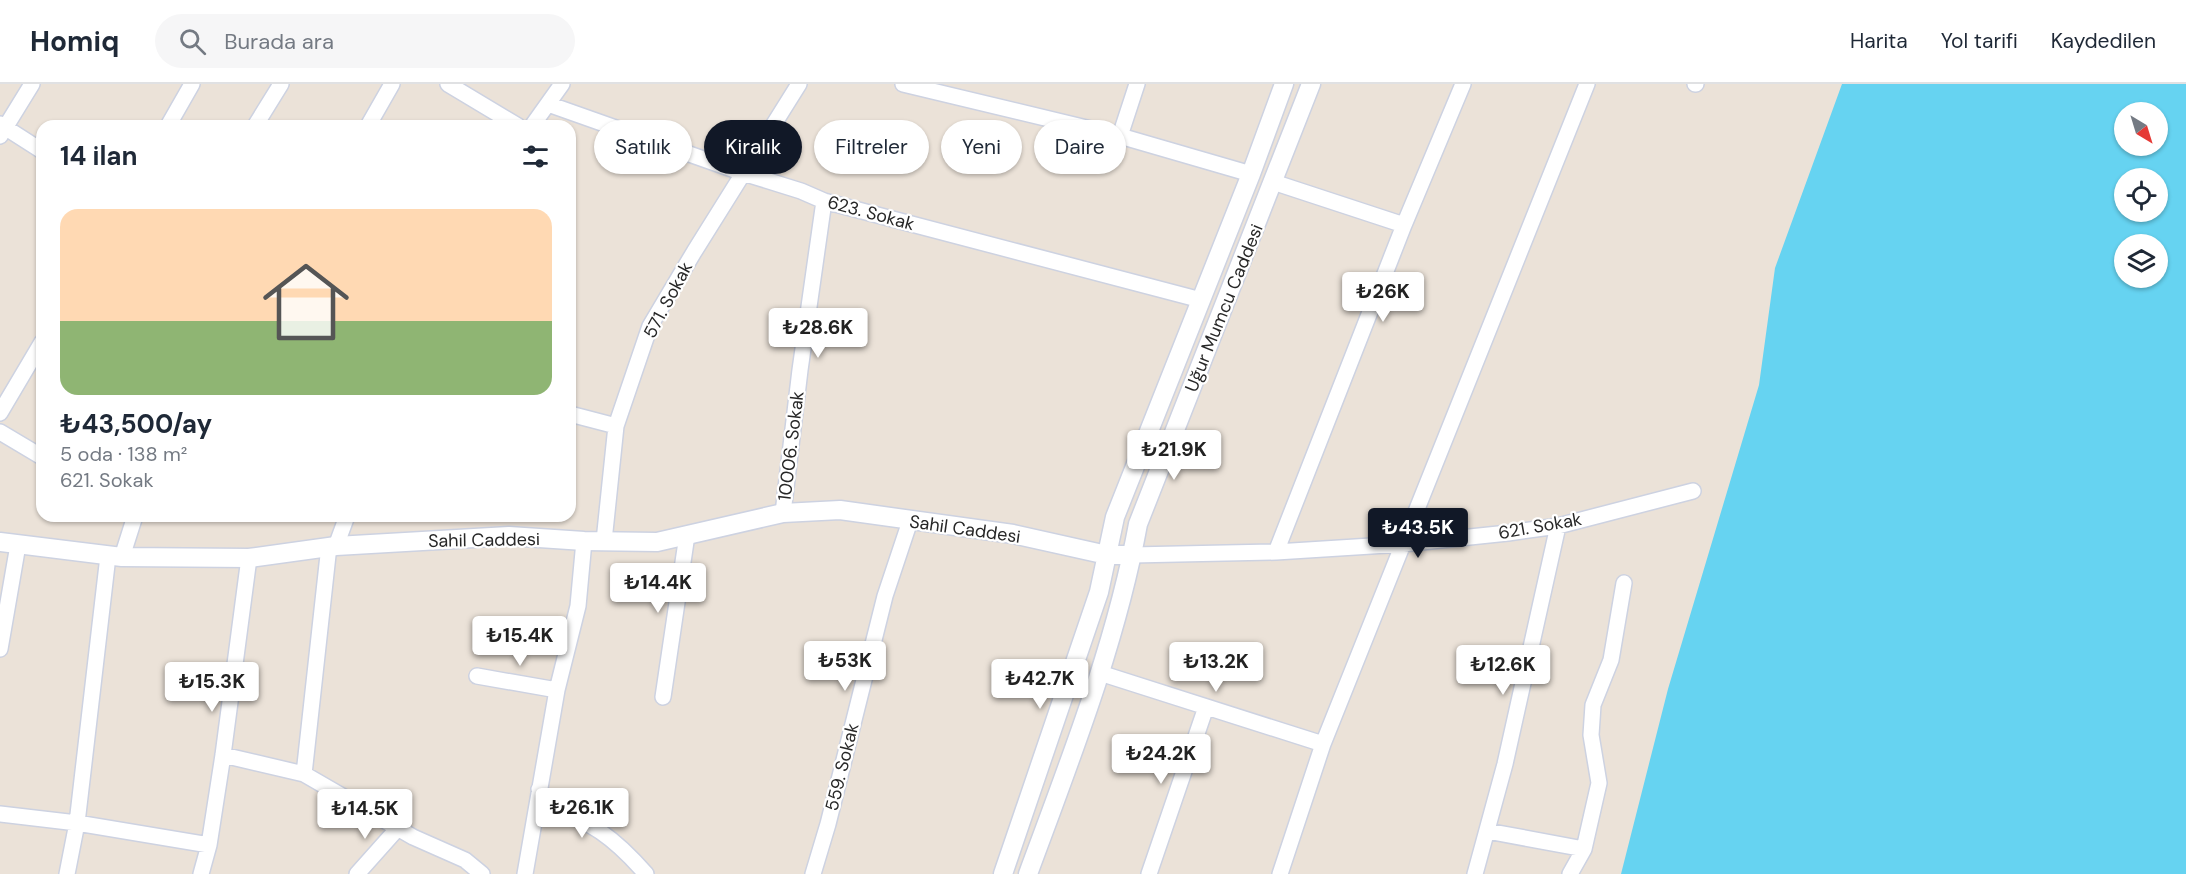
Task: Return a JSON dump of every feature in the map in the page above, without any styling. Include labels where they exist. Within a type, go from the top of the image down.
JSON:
[{"type":"street","points":[[32,84],[2,129],[36,148]]},
{"type":"street","points":[[171,120],[192,84]]},
{"type":"street","points":[[259,120],[280,84]]},
{"type":"street","points":[[371,120],[392,84]]},
{"type":"street","points":[[448,84],[509,120]]},
{"type":"street","points":[[536,120],[562,84]]},
{"type":"street","name":"571. Sokak","points":[[776,120],[799,84]]},
{"type":"street","points":[[903,84],[1053,120]]},
{"type":"street","points":[[1125,120],[1137,84]]},
{"type":"street","name":"Uğur Mumcu Caddesi","points":[[1003,874],[1099,592],[1115,517],[1251,174],[1284,84]]},
{"type":"street","name":"Uğur Mumcu Caddesi","points":[[1028,874],[1100,673],[1122,598],[1138,524],[1311,84]]},
{"type":"street","points":[[1276,552],[1404,225],[1463,84]]},
{"type":"street","points":[[1280,874],[1323,744],[1503,299],[1587,84]]},
{"type":"street","name":"623. Sokak","points":[[548,104],[704,159]]},
{"type":"street","points":[[1126,138],[1251,174]]},
{"type":"street","name":"571. Sokak","points":[[604,541],[616,426],[650,326],[742,174]]},
{"type":"street","name":"623. Sokak","points":[[746,174],[801,191],[824,201],[1201,300]]},
{"type":"street","points":[[1273,182],[1404,225]]},
{"type":"street","name":"10006. Sokak","points":[[783,513],[824,201]]},
{"type":"street","points":[[0,413],[36,352]]},
{"type":"street","points":[[576,416],[616,426]]},
{"type":"street","points":[[0,432],[36,453]]},
{"type":"street","name":"621. Sokak","points":[[1132,555],[1276,552],[1403,544],[1558,526],[1693,490]]},
{"type":"street","name":"Sahil Caddesi","points":[[0,542],[115,556],[249,558],[333,546],[509,536],[584,541],[657,542],[783,513],[840,510],[1013,534],[1107,555],[1132,555]]},
{"type":"street","name":"559. Sokak","points":[[813,874],[831,813],[885,596],[910,521]]},
{"type":"street","points":[[67,874],[77,823],[115,556],[132,522]]},
{"type":"street","points":[[304,774],[333,546],[344,522]]},
{"type":"street","points":[[1475,874],[1504,764],[1558,526]]},
{"type":"street","points":[[663,698],[687,535]]},
{"type":"street","points":[[525,874],[557,690],[579,606],[584,541]]},
{"type":"street","points":[[0,649],[18,545]]},
{"type":"street","points":[[201,874],[209,845],[223,755],[249,558]]},
{"type":"street","points":[[1570,874],[1584,849],[1599,783],[1591,735],[1593,705],[1611,660],[1624,583]]},
{"type":"street","points":[[1100,673],[1323,744]]},
{"type":"street","points":[[477,676],[557,690]]},
{"type":"street","points":[[1149,874],[1206,707]]},
{"type":"street","points":[[223,755],[304,774],[412,837],[465,860],[482,874]]},
{"type":"street","points":[[539,789],[557,808],[602,832],[646,874]]},
{"type":"street","points":[[0,814],[77,823],[209,845]]},
{"type":"street","points":[[357,874],[398,828]]},
{"type":"street","points":[[1487,831],[1584,849]]},
{"type":"water","points":[[1842,84],[2186,84],[2186,874],[1621,874],[1668,689],[1759,385],[1775,268]]}]
